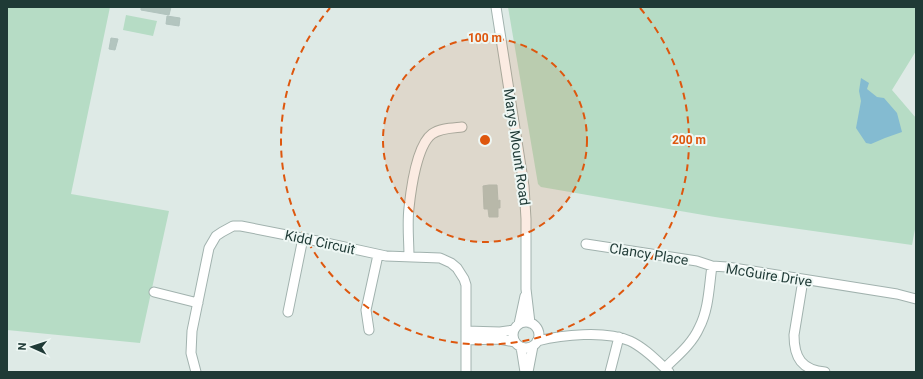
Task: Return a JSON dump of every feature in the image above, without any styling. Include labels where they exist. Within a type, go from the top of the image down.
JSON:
[{"type":"street","name":"Marys Mount Road","points":[[496,7],[524,186],[526,219],[526,288],[534,326]]},
{"type":"street","points":[[409,257],[409,209],[417,162],[422,146],[434,132],[462,127]]},
{"type":"street","name":"Kidd Circuit","points":[[196,372],[191,353],[191,342],[209,248],[216,236],[233,226],[241,226],[304,238],[378,255],[396,258],[440,258],[451,263],[457,268],[466,285],[466,372]]},
{"type":"street","points":[[288,312],[304,238]]},
{"type":"street","name":"Clancy Place","points":[[586,244],[698,261],[712,266]]},
{"type":"street","points":[[369,330],[366,310],[378,255]]},
{"type":"street","name":"McGuire Drive","points":[[667,370],[700,327],[705,313],[712,266],[727,267],[897,294],[916,299]]},
{"type":"street","points":[[803,280],[794,335],[796,353],[801,362],[808,368],[825,372]]},
{"type":"street","name":"Marys Mount Road","points":[[516,327],[526,288]]},
{"type":"street","points":[[154,292],[198,303]]},
{"type":"street","points":[[466,336],[500,332],[523,323],[560,336]]},
{"type":"street","points":[[526,372],[538,337],[534,326]]},
{"type":"street","points":[[516,327],[513,334],[518,344],[526,372]]},
{"type":"street","points":[[466,336],[499,339],[518,344],[525,348],[560,336],[598,335],[619,337],[639,346],[667,370]]},
{"type":"street","points":[[610,372],[619,337]]},
{"type":"green space","points":[[7,7],[110,7],[71,194],[169,211],[140,343],[7,330]]},
{"type":"green space","points":[[508,7],[916,7],[916,51],[892,90],[916,118],[916,224],[912,245],[715,217],[541,187],[538,184]]},
{"type":"green space","points":[[126,15],[157,21],[153,36],[123,30]]},
{"type":"water","points":[[861,78],[869,83],[867,89],[877,97],[884,98],[897,113],[902,132],[871,144],[866,143],[856,128],[861,101],[859,91]]},
{"type":"building","points":[[141,7],[171,7],[169,15],[141,10]]},
{"type":"building","points":[[167,16],[180,18],[179,26],[166,24]]},
{"type":"building","points":[[111,38],[118,39],[115,50],[109,49]]},
{"type":"building","points":[[497,185],[498,201],[500,200],[498,217],[489,217],[488,209],[484,209],[483,186]]}]
